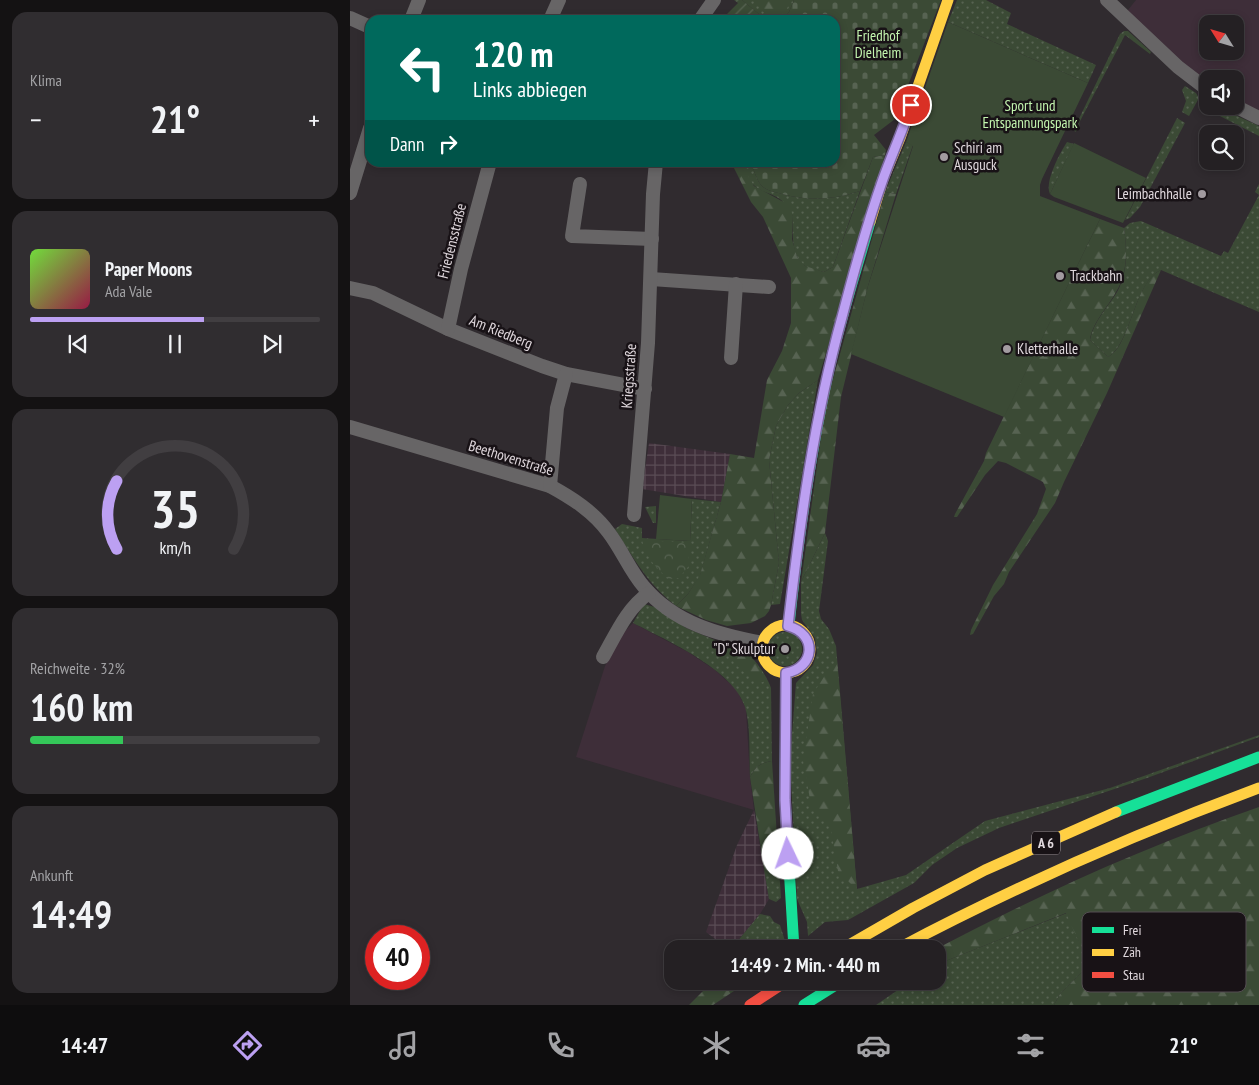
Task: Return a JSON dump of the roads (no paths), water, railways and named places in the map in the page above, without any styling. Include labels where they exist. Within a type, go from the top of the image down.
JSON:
[{"type":"main road","points":[[788,626],[795,565],[814,441],[829,369],[862,247],[883,179],[900,138],[948,0]]},
{"type":"main road","points":[[782,626],[788,626],[802,632],[807,639],[809,654],[800,668],[794,672],[786,673],[772,669],[767,664],[762,650],[763,643],[770,632],[782,626]]},
{"type":"main road","points":[[786,673],[785,800],[793,940]]},
{"type":"main road","name":"A 6","points":[[858,940],[929,899],[1041,845],[1157,795],[1259,756]]},
{"type":"main road","name":"A 6","points":[[914,940],[1047,874],[1175,818],[1259,788]]},
{"type":"main road","points":[[750,1005],[773,990]]},
{"type":"main road","points":[[801,1002],[828,990]]},
{"type":"street","points":[[413,15],[419,0]]},
{"type":"street","points":[[552,15],[559,0]]},
{"type":"street","points":[[704,15],[714,0]]},
{"type":"street","points":[[1112,2],[1178,66],[1199,83]]},
{"type":"street","points":[[350,18],[365,25]]},
{"type":"street","points":[[1244,110],[1259,118]]},
{"type":"street","points":[[350,193],[365,144]]},
{"type":"street","name":"Friedensstraße","points":[[448,329],[461,269],[489,167]]},
{"type":"street","name":"Kriegsstraße","points":[[634,515],[645,389],[656,167]]},
{"type":"street","points":[[580,184],[572,236],[652,239]]},
{"type":"street","points":[[651,279],[769,287]]},
{"type":"street","points":[[731,358],[736,284]]},
{"type":"street","name":"Am Riedberg","points":[[350,288],[373,293],[448,329],[542,366],[566,374],[645,389]]},
{"type":"street","points":[[550,486],[557,408],[566,374]]},
{"type":"street","name":"Beethovenstraße","points":[[350,427],[550,486],[579,504],[598,520],[610,533],[643,586],[662,604],[692,624],[731,638],[763,643]]},
{"type":"street","points":[[603,657],[630,609],[649,593]]},
{"type":"place","name":"Schiri am Ausguck","points":[[944,157]]},
{"type":"place","name":"Leimbachhalle","points":[[1202,194]]},
{"type":"place","name":"Trackbahn","points":[[1060,276]]},
{"type":"place","name":"Kletterhalle","points":[[1007,349]]},
{"type":"place","name":"\"D\" Skulptur","points":[[785,649]]},
{"type":"park label","name":"Friedhof Dielheim","points":[[878,44]]},
{"type":"park label","name":"Sport und Entspannungspark","points":[[1030,114]]}]
